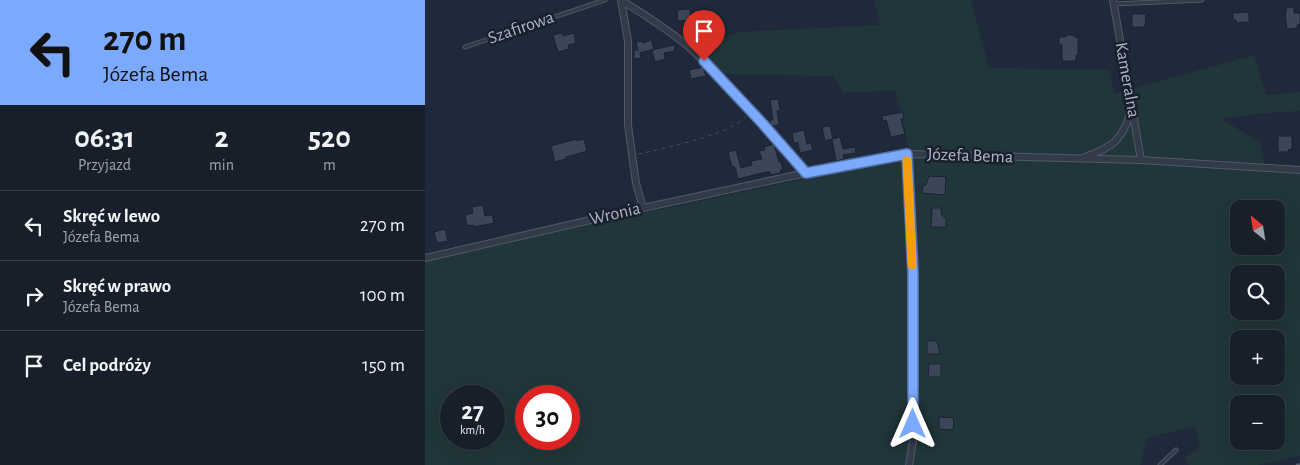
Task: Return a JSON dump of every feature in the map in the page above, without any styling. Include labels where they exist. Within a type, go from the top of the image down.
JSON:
[{"type":"street","points":[[621,0],[689,48],[749,108],[806,173]]},
{"type":"street","points":[[621,0],[628,41],[628,125],[638,193],[643,208]]},
{"type":"street","name":"Kameralna","points":[[1113,2],[1141,160]]},
{"type":"street","points":[[1080,158],[1106,149],[1118,140],[1126,127],[1132,106]]},
{"type":"street","points":[[907,154],[913,293],[913,442],[909,465]]},
{"type":"street","name":"Józefa Bema","points":[[806,173],[907,154],[1141,160],[1300,170]]},
{"type":"street","name":"Wronia","points":[[425,258],[806,173]]},
{"type":"lane","name":"Szafirowa","points":[[465,47],[605,0]]},
{"type":"lane","points":[[1113,2],[1202,0]]},
{"type":"lane","points":[[1160,465],[1176,450]]},
{"type":"path","points":[[632,156],[660,150],[734,126],[745,118],[749,108]]},
{"type":"green space","points":[[874,0],[971,0],[989,68],[1110,70],[1114,94],[1254,55],[1266,95],[1300,92],[1300,111],[1256,114],[1222,119],[1260,143],[1266,172],[1300,173],[1300,456],[1257,465],[1189,465],[1185,457],[1200,448],[1195,426],[1147,438],[1140,465],[425,465],[425,260],[807,178],[912,160],[895,90],[844,93],[833,76],[723,74],[697,46],[740,32],[880,25]]},
{"type":"building","points":[[1294,7],[1294,13],[1300,13],[1300,24],[1297,25],[1297,28],[1287,29],[1286,8]]},
{"type":"building","points":[[690,9],[691,20],[678,21],[677,10]]},
{"type":"building","points":[[1249,12],[1249,22],[1236,23],[1236,20],[1233,20],[1233,13]]},
{"type":"building","points":[[1132,14],[1146,14],[1145,27],[1132,27]]},
{"type":"building","points":[[562,33],[563,36],[574,33],[576,43],[568,45],[569,49],[558,52],[553,35]]},
{"type":"building","points":[[1066,35],[1078,37],[1076,61],[1062,61],[1062,45],[1059,45],[1059,37],[1066,37]]},
{"type":"building","points":[[651,40],[654,49],[640,53],[641,58],[634,59],[634,50],[638,50],[636,42],[642,41],[643,43]]},
{"type":"building","points":[[674,45],[675,51],[664,53],[665,59],[655,62],[652,50]]},
{"type":"building","points":[[703,67],[706,76],[691,79],[689,70]]},
{"type":"building","points":[[778,99],[780,110],[777,111],[779,125],[771,126],[770,120],[773,120],[770,100]]},
{"type":"building","points":[[903,112],[904,119],[901,119],[905,134],[891,137],[886,120],[883,121],[882,116]]},
{"type":"building","points":[[830,126],[833,139],[840,137],[843,149],[855,147],[856,153],[843,155],[844,159],[836,161],[832,139],[825,141],[822,127]]},
{"type":"building","points":[[804,130],[807,144],[811,143],[813,150],[800,153],[798,143],[794,143],[792,133]]},
{"type":"building","points":[[1278,136],[1292,136],[1292,149],[1288,150],[1288,152],[1278,152]]},
{"type":"building","points":[[577,139],[577,141],[584,139],[587,151],[555,162],[551,146]]},
{"type":"building","points":[[774,144],[783,170],[780,170],[781,173],[771,175],[770,172],[766,172],[738,179],[728,152],[736,150],[741,168],[752,165],[751,161],[762,159],[759,151],[765,150],[764,147]]},
{"type":"building","points":[[929,176],[946,177],[945,195],[922,193],[923,185],[926,185]]},
{"type":"building","points":[[483,205],[485,216],[492,215],[494,223],[474,227],[473,225],[467,226],[465,215],[473,213],[472,207]]},
{"type":"building","points":[[932,208],[941,208],[941,214],[946,219],[946,227],[931,227]]},
{"type":"building","points":[[445,229],[448,241],[437,243],[434,232]]},
{"type":"building","points":[[927,341],[937,341],[940,354],[927,354]]},
{"type":"building","points":[[929,364],[941,364],[941,377],[928,377]]},
{"type":"building","points":[[939,417],[954,418],[953,430],[939,429]]},
{"type":"railway","points":[[1296,465],[1300,464]]},
{"type":"slow traffic","points":[[907,161],[912,265]]},
{"type":"route","points":[[704,61],[806,173],[907,154],[913,273],[913,424]]}]
